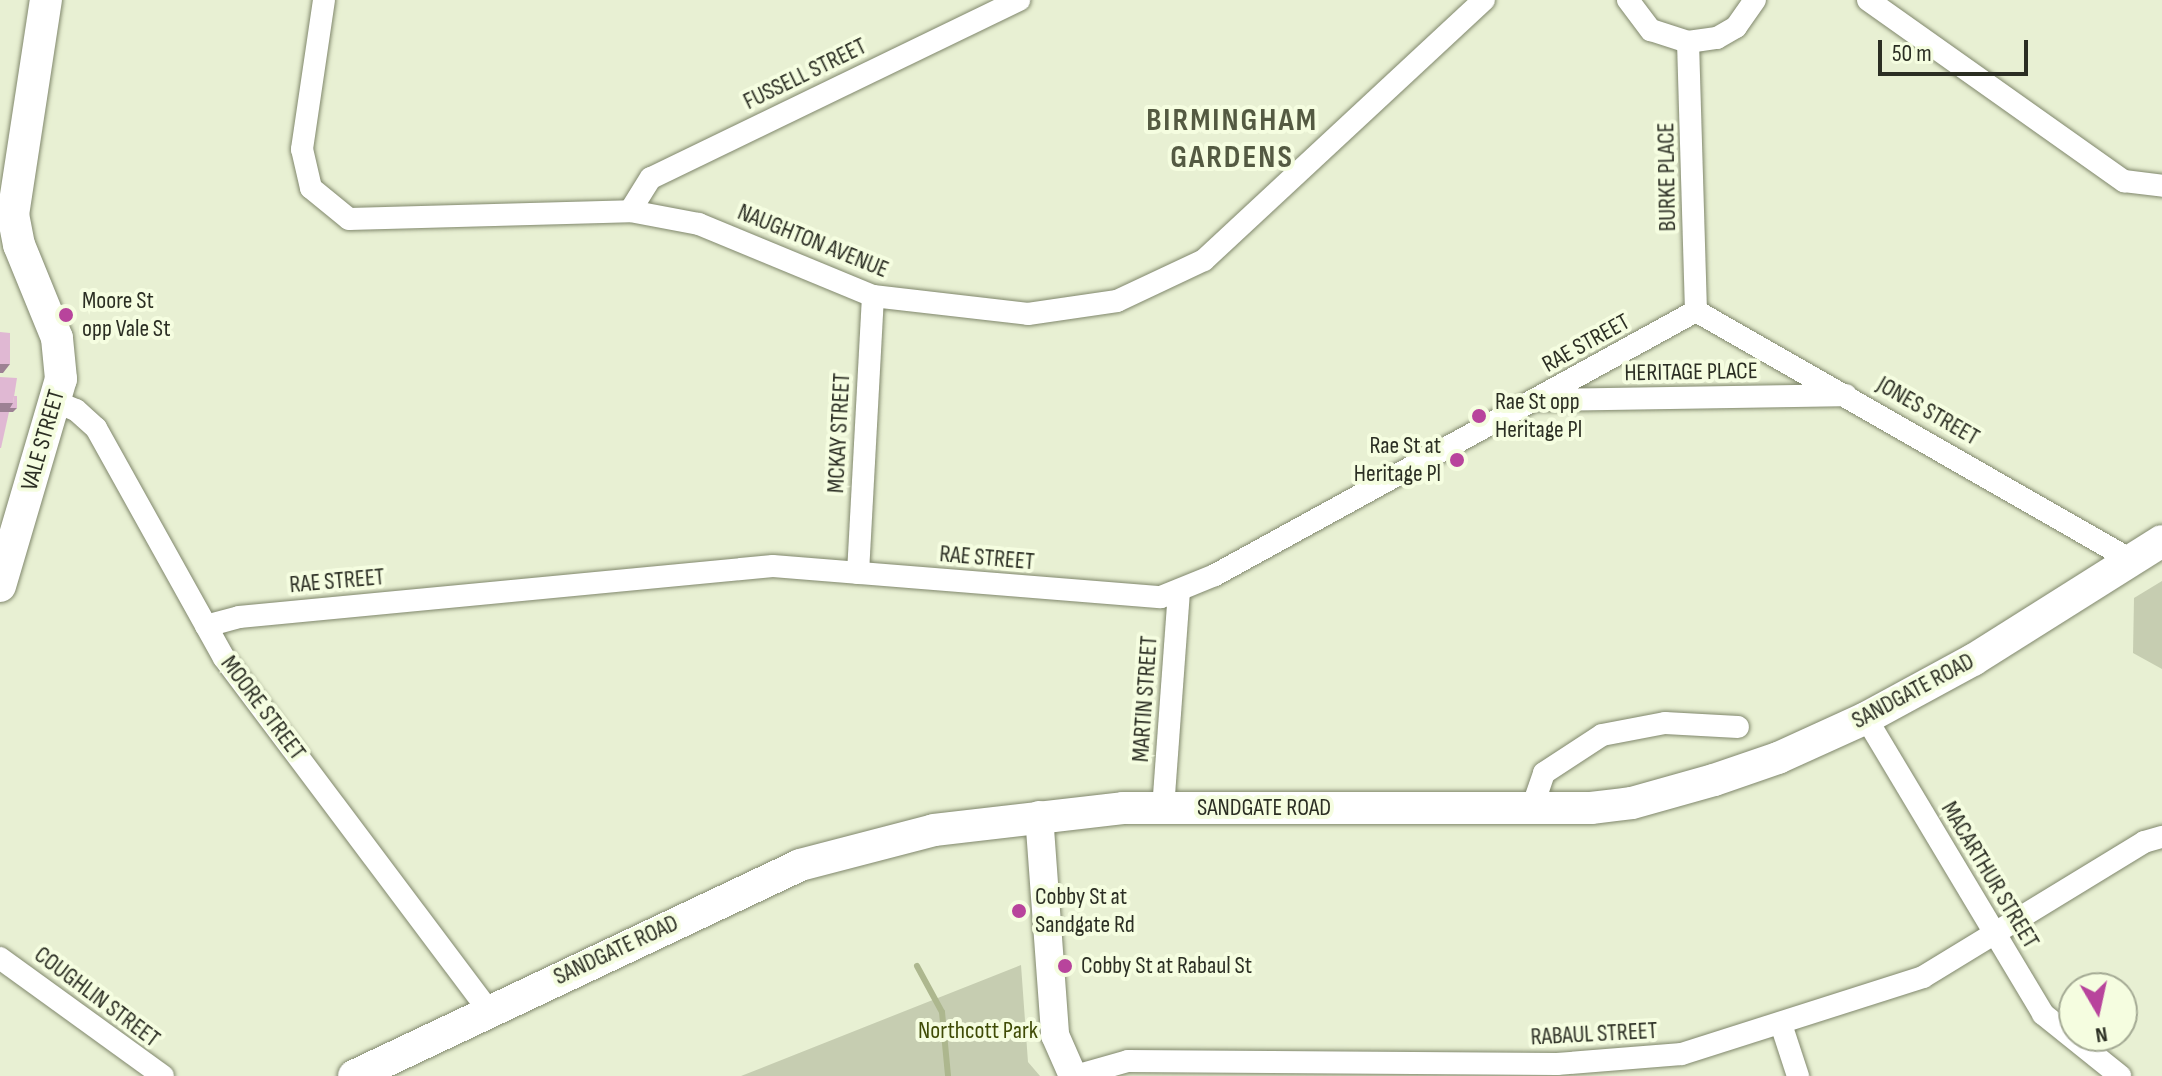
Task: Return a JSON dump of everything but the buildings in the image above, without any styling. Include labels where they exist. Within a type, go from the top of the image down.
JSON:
[{"type":"main road","name":"VALE STREET","points":[[0,586],[61,379],[57,338],[19,245],[13,215],[46,0]]},
{"type":"main road","name":"SANDGATE ROAD","points":[[354,1076],[488,1009],[800,865],[934,830],[1039,815],[1163,809],[1532,808],[1632,803],[1778,758],[1866,718],[1973,660],[2162,541]]},
{"type":"street","name":"NAUGHTON AVENUE","points":[[324,0],[302,149],[311,188],[349,219],[630,211],[699,224],[873,296],[1028,314],[1117,301],[1204,260],[1484,0]]},
{"type":"street","name":"FUSSELL STREET","points":[[630,211],[651,178],[1019,0]]},
{"type":"street","points":[[1628,0],[1651,30],[1688,42],[1717,38],[1736,27],[1755,0]]},
{"type":"street","points":[[1868,0],[2124,181],[2162,186]]},
{"type":"street","name":"BURKE PLACE","points":[[1688,42],[1696,311]]},
{"type":"street","name":"MCKAY STREET","points":[[858,573],[873,296]]},
{"type":"street","name":"JONES STREET","points":[[1696,311],[2131,560]]},
{"type":"street","name":"RAE STREET","points":[[206,626],[239,617],[773,566],[1141,598],[1179,593],[1696,311]]},
{"type":"street","name":"HERITAGE PLACE","points":[[1536,401],[1847,395]]},
{"type":"street","name":"MOORE STREET","points":[[56,402],[76,410],[96,428],[206,626],[488,1009]]},
{"type":"street","name":"MARTIN STREET","points":[[1163,809],[1179,593]]},
{"type":"street","name":"MACARTHUR STREET","points":[[1866,718],[2043,1014],[2120,1076]]},
{"type":"street","points":[[1532,808],[1544,773],[1602,735],[1665,723],[1738,727]]},
{"type":"street","points":[[1039,815],[1055,1035],[1074,1076]]},
{"type":"street","name":"RABAUL STREET","points":[[1074,1076],[1128,1061],[1557,1070],[1682,1054],[1923,977],[2144,842],[2162,837]]},
{"type":"street","name":"COUGHLIN STREET","points":[[0,958],[163,1076]]},
{"type":"street","points":[[1781,1024],[1798,1076]]},
{"type":"green space","points":[[2162,581],[2162,669],[2133,653],[2134,598]]},
{"type":"green space","name":"Northcott Park","points":[[1021,965],[1028,1062],[1040,1076],[741,1076]]},
{"type":"waterway","points":[[917,966],[942,1012],[948,1076]]},
{"type":"place","name":"Moore St opp Vale St","points":[[66,315]]},
{"type":"place","name":"Rae St opp Heritage Pl","points":[[1479,416]]},
{"type":"place","name":"Rae St at Heritage Pl","points":[[1457,460]]},
{"type":"place","name":"Cobby St at Sandgate Rd","points":[[1019,911]]},
{"type":"place","name":"Cobby St at Rabaul St","points":[[1065,966]]},
{"type":"district","name":"BIRMINGHAM GARDENS","points":[[1232,140]]}]
